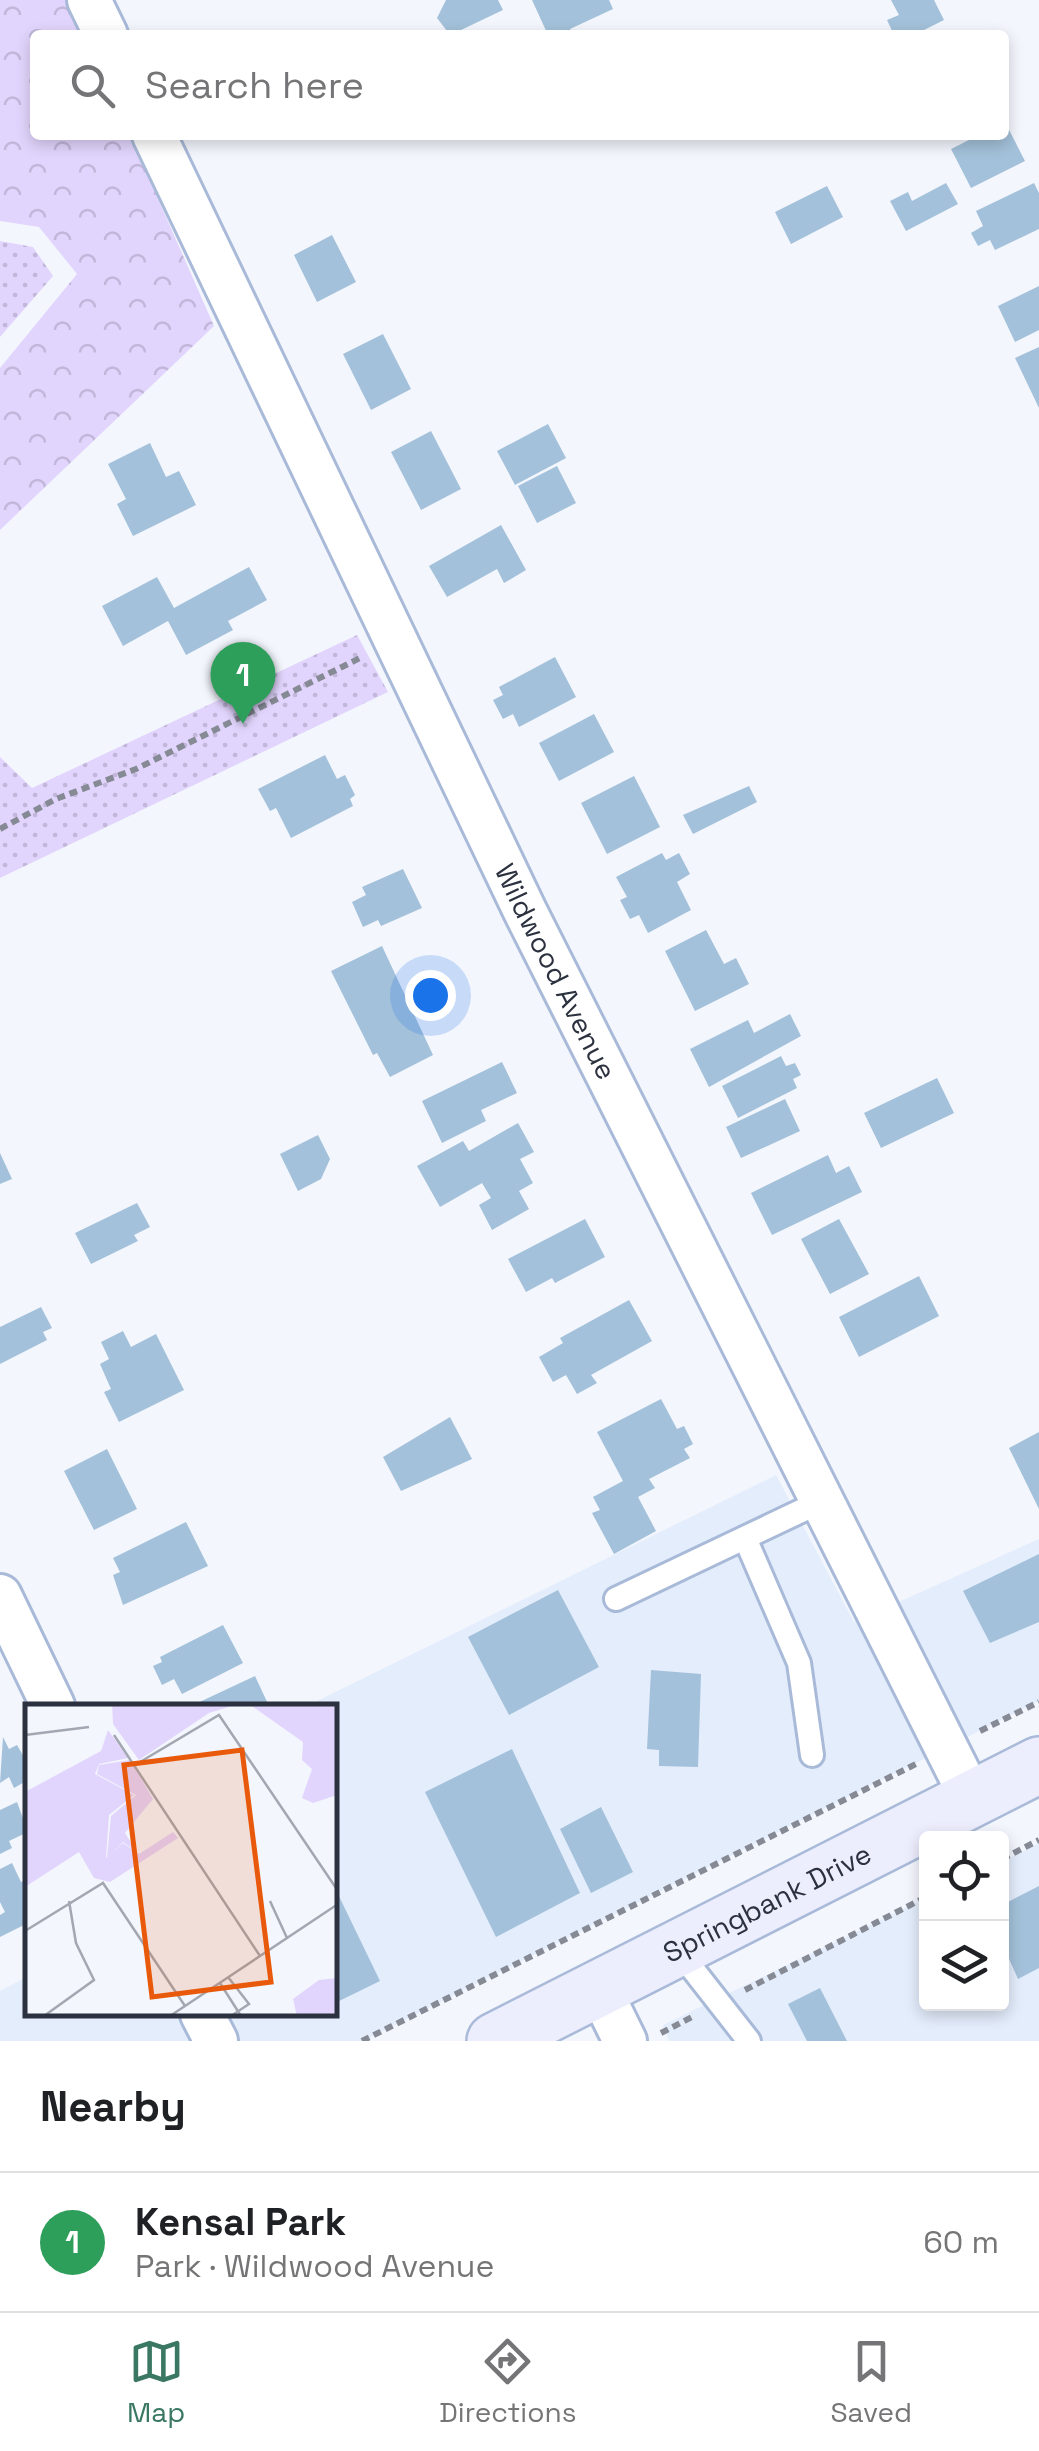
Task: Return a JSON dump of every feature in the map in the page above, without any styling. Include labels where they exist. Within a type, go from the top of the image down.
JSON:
[{"type":"main road","name":"Springbank Drive","points":[[494,2041],[1039,1765]]},
{"type":"street","name":"Wildwood Avenue","points":[[156,140],[395,642],[972,1799]]},
{"type":"street","points":[[0,1596],[52,1704]]},
{"type":"street","points":[[600,1988],[625,2041]]},
{"type":"street","points":[[203,2016],[216,2041]]},
{"type":"lane","points":[[616,1599],[822,1501]]},
{"type":"lane","points":[[745,1538],[799,1663],[812,1755]]},
{"type":"lane","points":[[676,1949],[749,2041]]},
{"type":"path","points":[[0,829],[56,799],[136,769],[395,642]]},
{"type":"path","points":[[362,2041],[1039,1702]]},
{"type":"path","points":[[1009,1855],[1039,1840]]},
{"type":"path","points":[[645,2041],[919,1901]]},
{"type":"shaded area","points":[[776,1475],[854,1622],[1039,1539],[1039,1701],[363,2041],[0,2041],[0,1991],[25,1978],[25,2016],[338,2016],[338,1704],[311,1704]]},
{"type":"shaded area","points":[[1039,1843],[1039,2041],[669,2041],[663,2025],[919,1901],[919,2011],[1009,2011],[1009,1858]]},
{"type":"green space","points":[[0,0],[71,0],[84,30],[30,30],[30,140],[132,140],[214,326],[0,530],[0,368],[77,274],[39,227],[0,221]]},
{"type":"green space","points":[[0,241],[33,247],[53,276],[0,337]]},
{"type":"green space","points":[[357,635],[388,692],[0,878],[0,757],[32,788]]},
{"type":"building","points":[[446,0],[498,0],[503,10],[461,30],[446,30],[437,18]]},
{"type":"building","points":[[532,0],[609,0],[613,9],[571,30],[546,30]]},
{"type":"building","points":[[891,0],[934,0],[944,20],[924,30],[892,30],[887,20],[899,15]]},
{"type":"building","points":[[1009,130],[1025,161],[971,188],[951,149],[969,140],[1009,140]]},
{"type":"building","points":[[946,183],[958,204],[906,231],[890,201],[908,192],[912,201]]},
{"type":"building","points":[[1034,183],[1039,193],[1039,229],[995,250],[990,240],[978,246],[971,233],[983,226],[976,211]]},
{"type":"building","points":[[827,186],[843,217],[791,244],[775,212]]},
{"type":"building","points":[[332,235],[356,282],[317,302],[294,255]]},
{"type":"building","points":[[1039,286],[1039,330],[1015,342],[998,306]]},
{"type":"building","points":[[383,334],[411,389],[371,410],[343,354]]},
{"type":"building","points":[[1039,347],[1039,408],[1015,358]]},
{"type":"building","points":[[548,424],[566,458],[515,485],[497,451]]},
{"type":"building","points":[[431,431],[461,489],[421,510],[391,452]]},
{"type":"building","points":[[150,443],[166,477],[179,471],[196,505],[133,536],[117,504],[126,499],[108,464]]},
{"type":"building","points":[[557,466],[576,503],[537,523],[518,486]]},
{"type":"building","points":[[501,525],[526,570],[504,583],[497,569],[447,597],[429,566]]},
{"type":"building","points":[[249,567],[267,600],[228,621],[233,630],[186,655],[168,621],[123,646],[102,606],[157,577],[174,608]]},
{"type":"building","points":[[555,657],[576,697],[519,727],[513,714],[503,719],[493,700],[503,695],[499,687]]},
{"type":"building","points":[[594,714],[614,752],[559,781],[539,743]]},
{"type":"building","points":[[325,755],[337,779],[345,775],[355,795],[350,799],[353,806],[291,838],[276,808],[270,811],[258,789]]},
{"type":"building","points":[[634,776],[660,827],[607,854],[581,803]]},
{"type":"building","points":[[749,786],[757,802],[693,834],[683,815]]},
{"type":"building","points":[[662,853],[666,860],[679,853],[690,874],[677,882],[691,910],[648,933],[639,915],[630,919],[620,900],[627,897],[616,877]]},
{"type":"building","points":[[403,869],[422,908],[381,926],[378,920],[363,927],[352,902],[366,895],[362,887]]},
{"type":"building","points":[[706,930],[724,964],[736,958],[749,984],[695,1011],[665,951]]},
{"type":"building","points":[[382,946],[433,1055],[390,1077],[377,1053],[373,1055],[331,971]]},
{"type":"building","points":[[790,1014],[801,1036],[709,1087],[690,1049],[748,1020],[754,1033]]},
{"type":"building","points":[[781,1056],[786,1066],[795,1063],[801,1075],[793,1079],[797,1088],[738,1118],[722,1086]]},
{"type":"building","points":[[502,1062],[517,1093],[481,1110],[486,1121],[442,1143],[422,1101]]},
{"type":"building","points":[[937,1078],[954,1113],[881,1148],[864,1113]]},
{"type":"building","points":[[785,1099],[800,1131],[741,1158],[726,1127]]},
{"type":"building","points":[[518,1123],[534,1152],[520,1159],[533,1183],[519,1191],[529,1209],[492,1230],[479,1205],[491,1198],[482,1183],[440,1207],[417,1166],[463,1141],[469,1151]]},
{"type":"building","points":[[318,1135],[330,1159],[321,1179],[298,1191],[280,1154]]},
{"type":"building","points":[[0,1153],[12,1179],[0,1184]]},
{"type":"building","points":[[828,1155],[836,1173],[849,1166],[862,1192],[772,1235],[751,1193]]},
{"type":"building","points":[[137,1203],[150,1227],[134,1235],[138,1241],[91,1264],[75,1233]]},
{"type":"building","points":[[585,1219],[605,1257],[555,1283],[552,1278],[526,1292],[508,1259]]},
{"type":"building","points":[[839,1219],[869,1274],[830,1294],[801,1239]]},
{"type":"building","points":[[919,1276],[939,1316],[859,1357],[839,1317]]},
{"type":"building","points":[[629,1300],[652,1341],[591,1375],[597,1383],[577,1394],[566,1375],[553,1382],[539,1357],[563,1343],[560,1338]]},
{"type":"building","points":[[41,1307],[52,1328],[43,1332],[47,1340],[0,1364],[0,1327]]},
{"type":"building","points":[[123,1331],[131,1347],[156,1334],[184,1390],[119,1422],[104,1392],[111,1389],[100,1364],[109,1359],[101,1342]]},
{"type":"building","points":[[661,1399],[677,1429],[684,1426],[693,1444],[684,1449],[690,1458],[649,1479],[655,1488],[638,1497],[656,1531],[614,1554],[592,1513],[600,1510],[593,1497],[623,1481],[597,1432]]},
{"type":"building","points":[[450,1417],[472,1459],[401,1491],[383,1457]]},
{"type":"building","points":[[1039,1432],[1039,1509],[1009,1448]]},
{"type":"building","points":[[107,1449],[137,1509],[94,1530],[64,1471]]},
{"type":"building","points":[[186,1522],[208,1566],[123,1605],[113,1575],[120,1572],[113,1558]]},
{"type":"building","points":[[1039,1554],[1039,1622],[990,1643],[963,1591]]},
{"type":"building","points":[[558,1590],[599,1667],[509,1715],[468,1637]]},
{"type":"building","points":[[223,1625],[243,1663],[182,1694],[174,1679],[162,1685],[153,1666],[162,1662],[160,1657]]},
{"type":"building","points":[[651,1670],[701,1674],[698,1767],[659,1766],[659,1750],[647,1749]]},
{"type":"building","points":[[255,1676],[268,1704],[195,1704]]},
{"type":"building","points":[[3,1737],[9,1749],[17,1745],[25,1759],[25,1782],[14,1788],[9,1777],[0,1783]]},
{"type":"building","points":[[512,1749],[580,1893],[496,1937],[425,1792]]},
{"type":"building","points":[[17,1802],[25,1833],[9,1841],[12,1848],[0,1854],[0,1810]]},
{"type":"building","points":[[601,1807],[633,1872],[591,1893],[560,1829]]},
{"type":"building","points":[[12,1863],[21,1882],[25,1880],[25,1924],[0,1937],[0,1915],[5,1912],[0,1902],[0,1869]]},
{"type":"building","points":[[1039,1886],[1039,1968],[1018,1979],[1009,1959],[1009,1901]]},
{"type":"building","points":[[338,1894],[380,1981],[338,2002]]},
{"type":"building","points":[[820,1988],[847,2041],[807,2041],[788,2004]]},
{"type":"place","name":"Kensal Park","points":[[243,724]]}]
